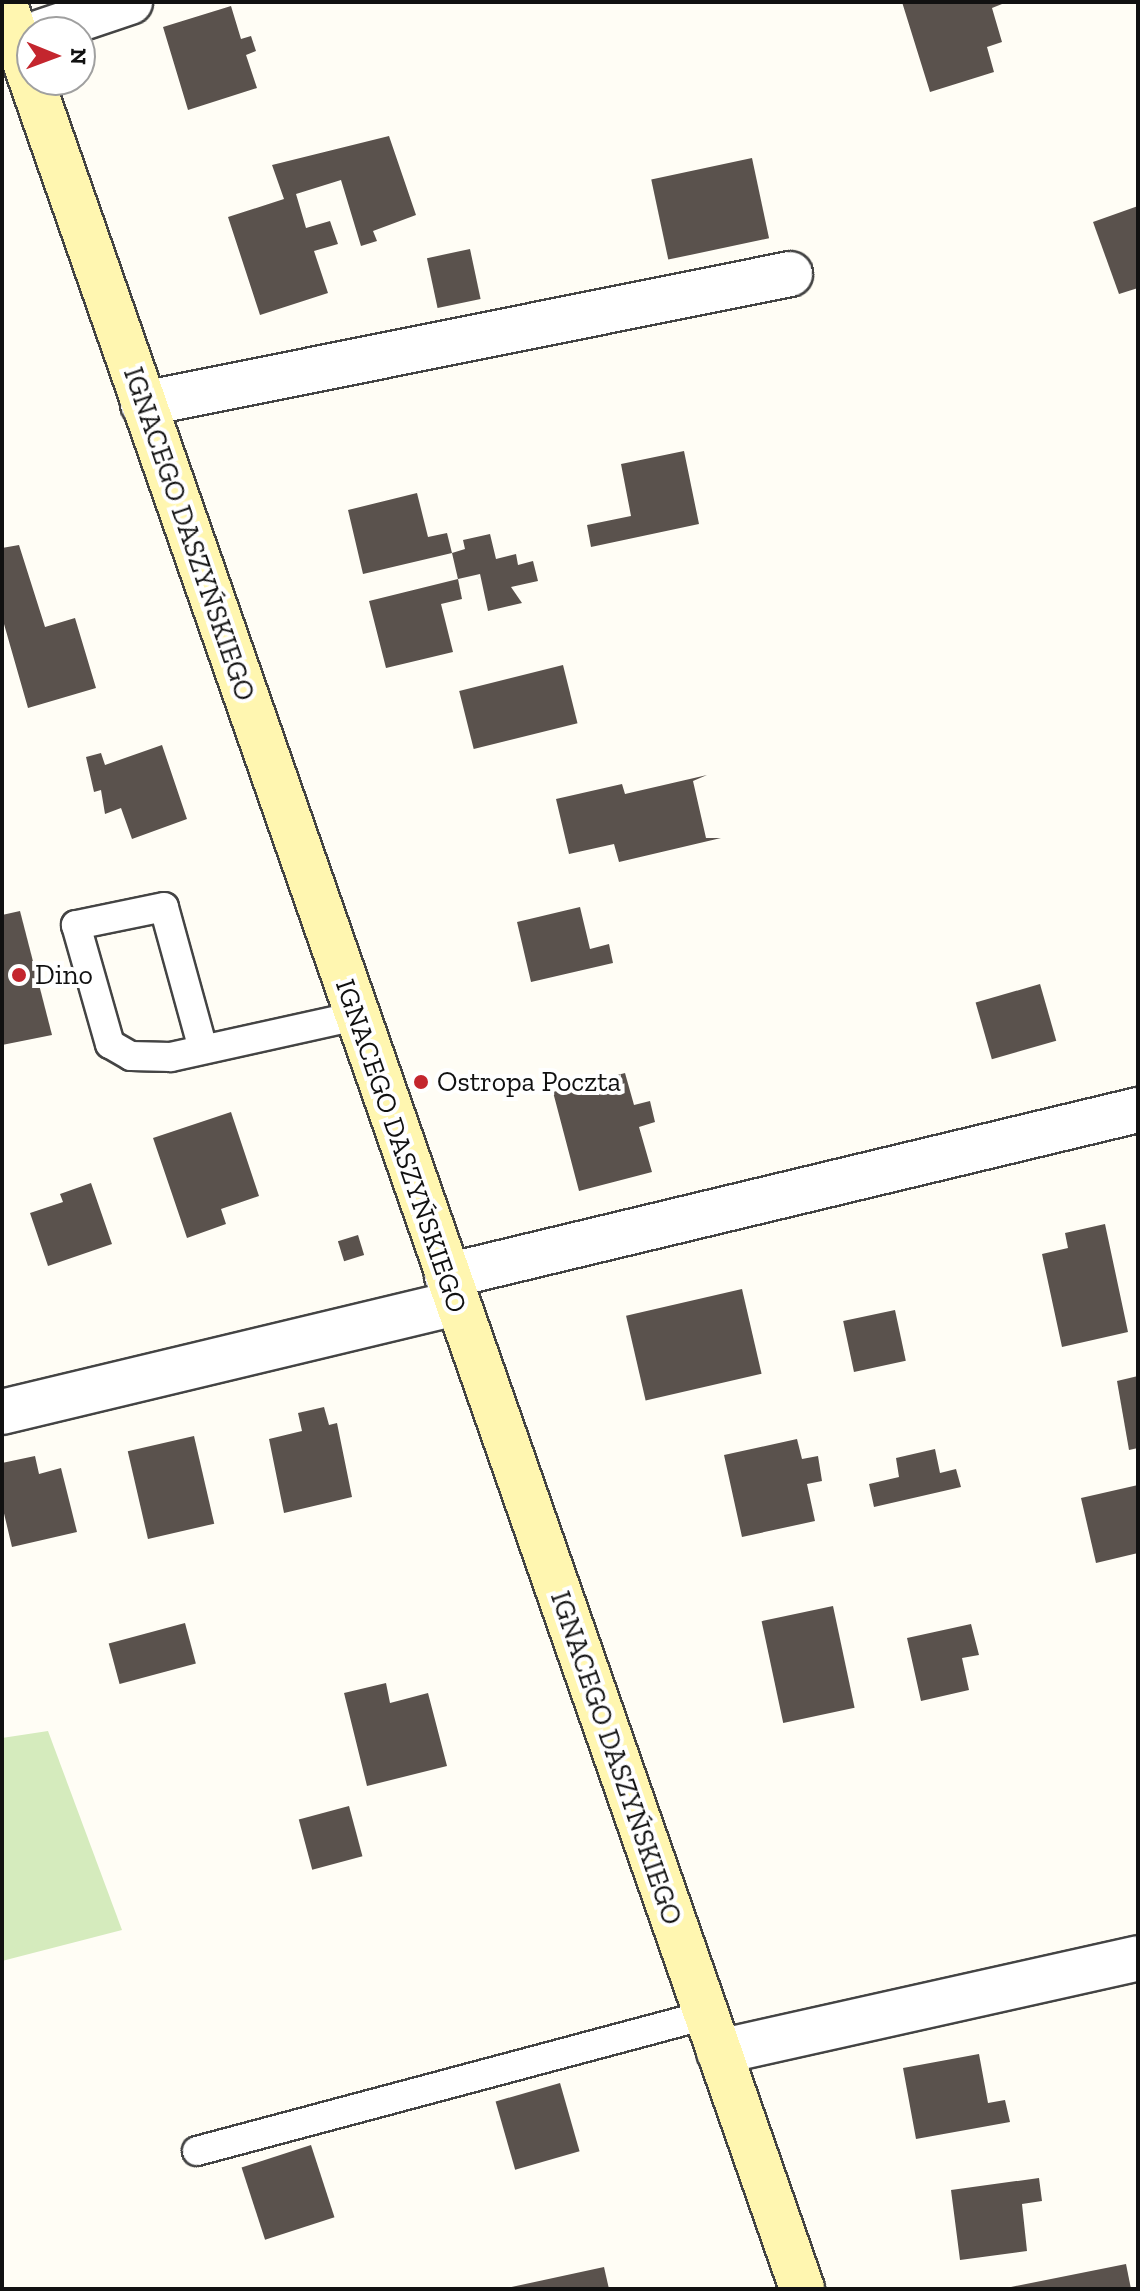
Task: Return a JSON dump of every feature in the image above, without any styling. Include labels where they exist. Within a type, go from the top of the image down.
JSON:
[{"type":"main road","name":"IGNACEGO DASZYŃSKIEGO","points":[[46,96],[143,404],[802,2289]]},
{"type":"street","points":[[71,16],[130,2]]},
{"type":"street","points":[[143,404],[790,274]]},
{"type":"street","points":[[2,1412],[1138,1110]]},
{"type":"street","points":[[713,2033],[1138,1958]]},
{"type":"lane","points":[[203,1049],[164,907],[76,925],[110,1044],[131,1056],[171,1057],[356,1016]]},
{"type":"lane","points":[[197,2151],[713,2033]]},
{"type":"green space","points":[[48,1731],[122,1930],[2,1961],[2,1738]]},
{"type":"building","points":[[902,2],[1007,2],[992,8],[1002,42],[987,47],[994,72],[930,92]]},
{"type":"building","points":[[231,6],[241,39],[251,36],[256,51],[246,55],[257,88],[188,110],[163,27]]},
{"type":"building","points":[[389,136],[416,215],[373,231],[377,241],[361,246],[341,180],[296,194],[306,228],[330,221],[338,244],[314,251],[328,293],[260,315],[228,217],[284,199],[272,165]]},
{"type":"building","points":[[752,158],[769,238],[668,260],[651,179]]},
{"type":"building","points":[[1138,206],[1138,288],[1119,294],[1093,222]]},
{"type":"building","points":[[470,249],[481,299],[438,308],[427,258]]},
{"type":"building","points":[[684,451],[699,524],[591,547],[587,525],[631,516],[621,464]]},
{"type":"building","points":[[417,493],[428,537],[447,533],[452,553],[363,574],[348,510]]},
{"type":"building","points":[[490,534],[496,559],[516,554],[518,565],[533,561],[538,581],[511,587],[522,603],[488,611],[480,574],[458,579],[452,553],[465,549],[463,540]]},
{"type":"building","points":[[19,545],[45,627],[75,618],[96,688],[28,708],[2,617],[2,548]]},
{"type":"building","points":[[458,579],[462,599],[441,604],[453,652],[386,668],[369,601]]},
{"type":"building","points":[[563,665],[578,723],[474,749],[459,691]]},
{"type":"building","points":[[162,745],[187,819],[132,839],[121,808],[105,814],[101,790],[94,792],[86,757],[101,753],[105,765]]},
{"type":"building","points":[[707,775],[693,781],[706,838],[721,838],[619,862],[614,844],[569,854],[556,799],[622,784],[625,794]]},
{"type":"building","points":[[580,907],[590,949],[609,944],[613,963],[531,982],[517,922]]},
{"type":"building","name":"Dino","points":[[20,911],[52,1035],[2,1045],[2,915]]},
{"type":"building","points":[[1040,984],[1056,1041],[992,1059],[976,1002]]},
{"type":"building","points":[[625,1073],[634,1105],[650,1101],[655,1122],[639,1127],[652,1172],[579,1191],[553,1092]]},
{"type":"building","points":[[231,1112],[259,1196],[221,1209],[226,1224],[187,1238],[153,1138]]},
{"type":"building","points":[[91,1183],[112,1244],[48,1266],[30,1213],[63,1202],[60,1194]]},
{"type":"building","points":[[1105,1224],[1128,1332],[1062,1347],[1042,1254],[1068,1248],[1065,1233]]},
{"type":"building","points":[[358,1235],[364,1255],[344,1261],[338,1241]]},
{"type":"building","points":[[742,1289],[762,1374],[646,1401],[626,1316]]},
{"type":"building","points":[[895,1310],[906,1361],[854,1372],[843,1321]]},
{"type":"building","points":[[1138,1376],[1138,1448],[1129,1450],[1117,1381]]},
{"type":"building","points":[[324,1407],[329,1425],[337,1423],[352,1497],[284,1513],[269,1439],[302,1431],[298,1413]]},
{"type":"building","points":[[194,1436],[214,1524],[148,1539],[128,1451]]},
{"type":"building","points":[[797,1439],[802,1459],[818,1456],[822,1481],[807,1484],[815,1521],[742,1537],[724,1455]]},
{"type":"building","points":[[935,1449],[940,1473],[956,1469],[961,1487],[874,1507],[869,1484],[899,1477],[896,1458]]},
{"type":"building","points":[[35,1456],[39,1474],[61,1468],[77,1532],[12,1547],[2,1505],[2,1463]]},
{"type":"building","points":[[1138,1485],[1138,1553],[1096,1563],[1081,1498]]},
{"type":"building","points":[[833,1606],[855,1708],[783,1723],[762,1621]]},
{"type":"building","points":[[185,1623],[196,1664],[120,1684],[109,1643]]},
{"type":"building","points":[[971,1624],[979,1655],[962,1658],[969,1690],[921,1701],[907,1638]]},
{"type":"building","points":[[386,1683],[390,1703],[428,1693],[447,1766],[367,1786],[344,1693]]},
{"type":"building","points":[[349,1806],[362,1856],[312,1870],[299,1819]]},
{"type":"building","points":[[979,2054],[988,2103],[1005,2100],[1010,2122],[916,2139],[903,2068]]},
{"type":"building","points":[[560,2083],[580,2151],[515,2170],[496,2101]]},
{"type":"building","points":[[311,2145],[334,2217],[265,2240],[242,2168]]},
{"type":"building","points":[[1039,2178],[1042,2201],[1022,2204],[1027,2251],[960,2260],[951,2190]]},
{"type":"building","points":[[1126,2264],[1131,2289],[1011,2289],[1011,2287]]},
{"type":"building","points":[[604,2267],[609,2289],[507,2288]]},
{"type":"place","name":"Dino","points":[[19,975]]},
{"type":"place","name":"Ostropa Poczta","points":[[421,1082]]}]
